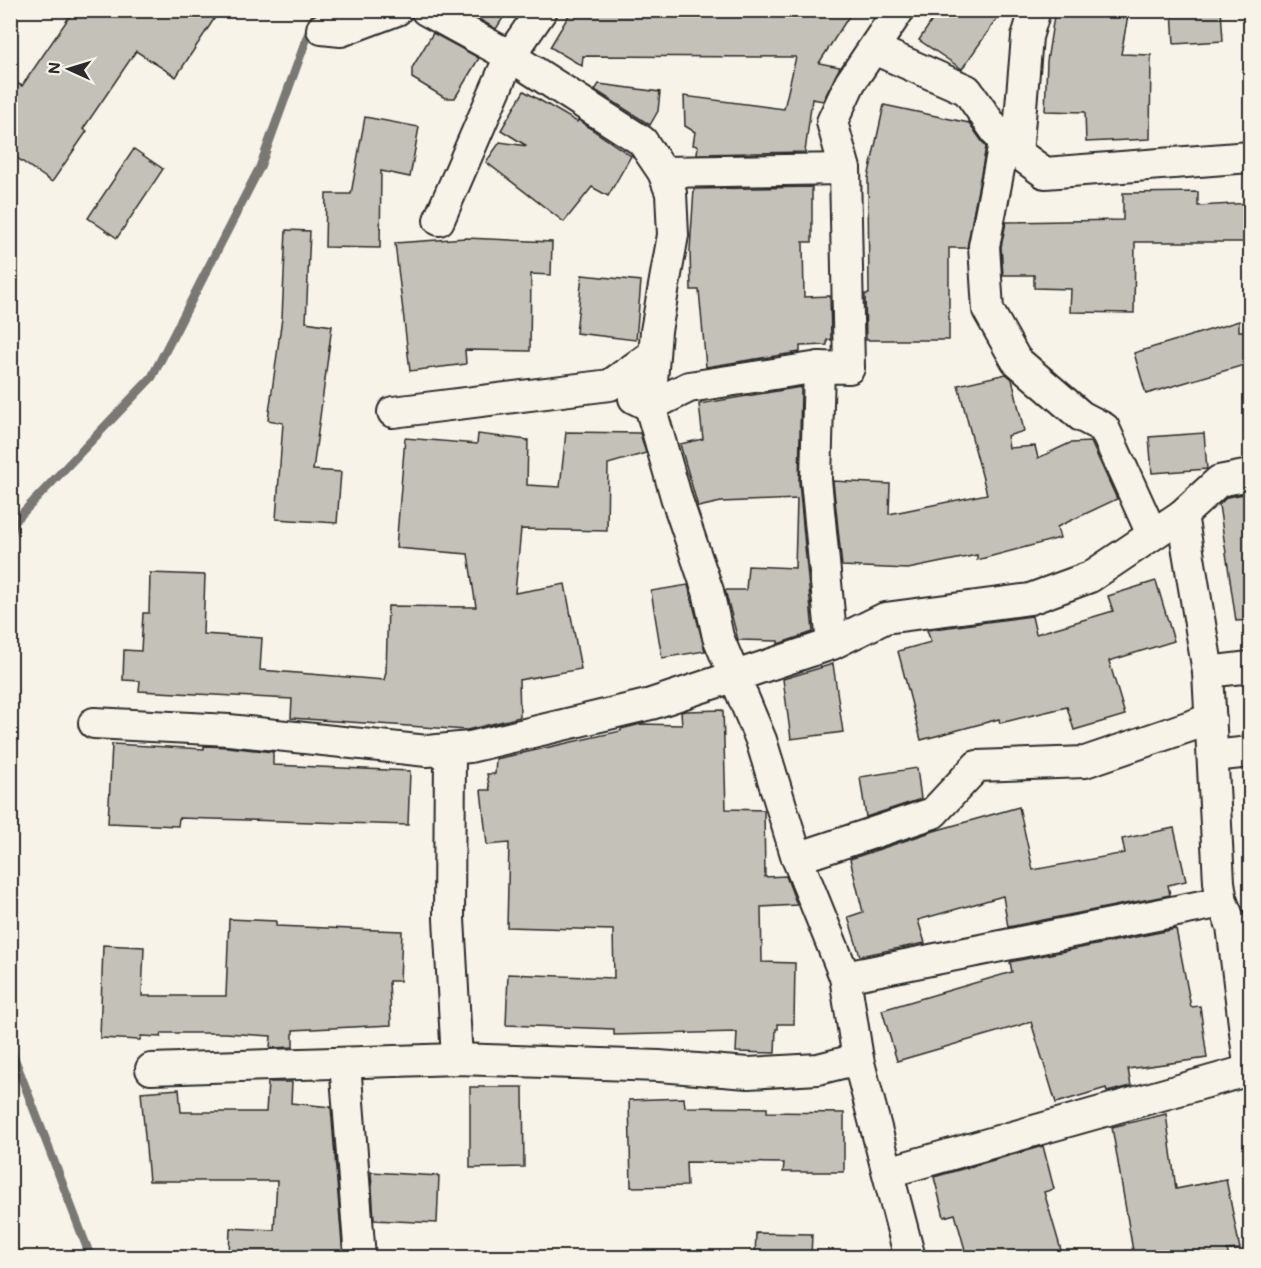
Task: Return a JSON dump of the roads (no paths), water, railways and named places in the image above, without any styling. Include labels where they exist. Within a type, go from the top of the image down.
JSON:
[{"type":"street","points":[[322,29],[341,31],[398,10]]},
{"type":"street","points":[[426,10],[510,56],[642,141],[663,172],[672,194],[673,236],[654,354],[650,406],[708,591],[718,637],[761,740],[797,858],[845,977],[858,1059],[910,1257]]},
{"type":"street","points":[[439,220],[510,56],[542,10]]},
{"type":"street","points":[[650,406],[689,387],[819,367],[849,368],[845,169],[832,122],[850,83],[899,10]]},
{"type":"street","points":[[1035,10],[1027,37],[1011,148],[984,246],[988,310],[1016,360],[1081,416],[1104,428],[1152,534]]},
{"type":"street","points":[[874,49],[967,90],[1011,148],[1045,173],[1251,157]]},
{"type":"street","points":[[663,172],[845,169]]},
{"type":"street","points":[[393,412],[610,385],[654,354]]},
{"type":"street","points":[[819,367],[816,480],[832,644]]},
{"type":"street","points":[[610,385],[650,406]]},
{"type":"street","points":[[94,723],[230,730],[427,751],[470,747],[651,704],[832,644],[885,618],[1030,598],[1090,577],[1182,515],[1219,481],[1251,475]]},
{"type":"street","points":[[888,1172],[1249,1059],[1235,918],[1213,756],[1208,672],[1182,515]]},
{"type":"street","points":[[1208,672],[1251,667]]},
{"type":"street","points":[[797,858],[933,813],[977,766],[1085,762],[1211,719]]},
{"type":"street","points":[[450,749],[449,919],[458,1059]]},
{"type":"street","points":[[1213,756],[1251,752]]},
{"type":"street","points":[[845,977],[1235,918]]},
{"type":"street","points":[[151,1069],[458,1059],[659,1066],[748,1073],[818,1069],[858,1059]]},
{"type":"street","points":[[345,1063],[360,1257]]},
{"type":"waterway","points":[[10,539],[14,522],[152,377],[260,167],[317,10]]},
{"type":"waterway","points":[[10,1047],[91,1258]]}]
